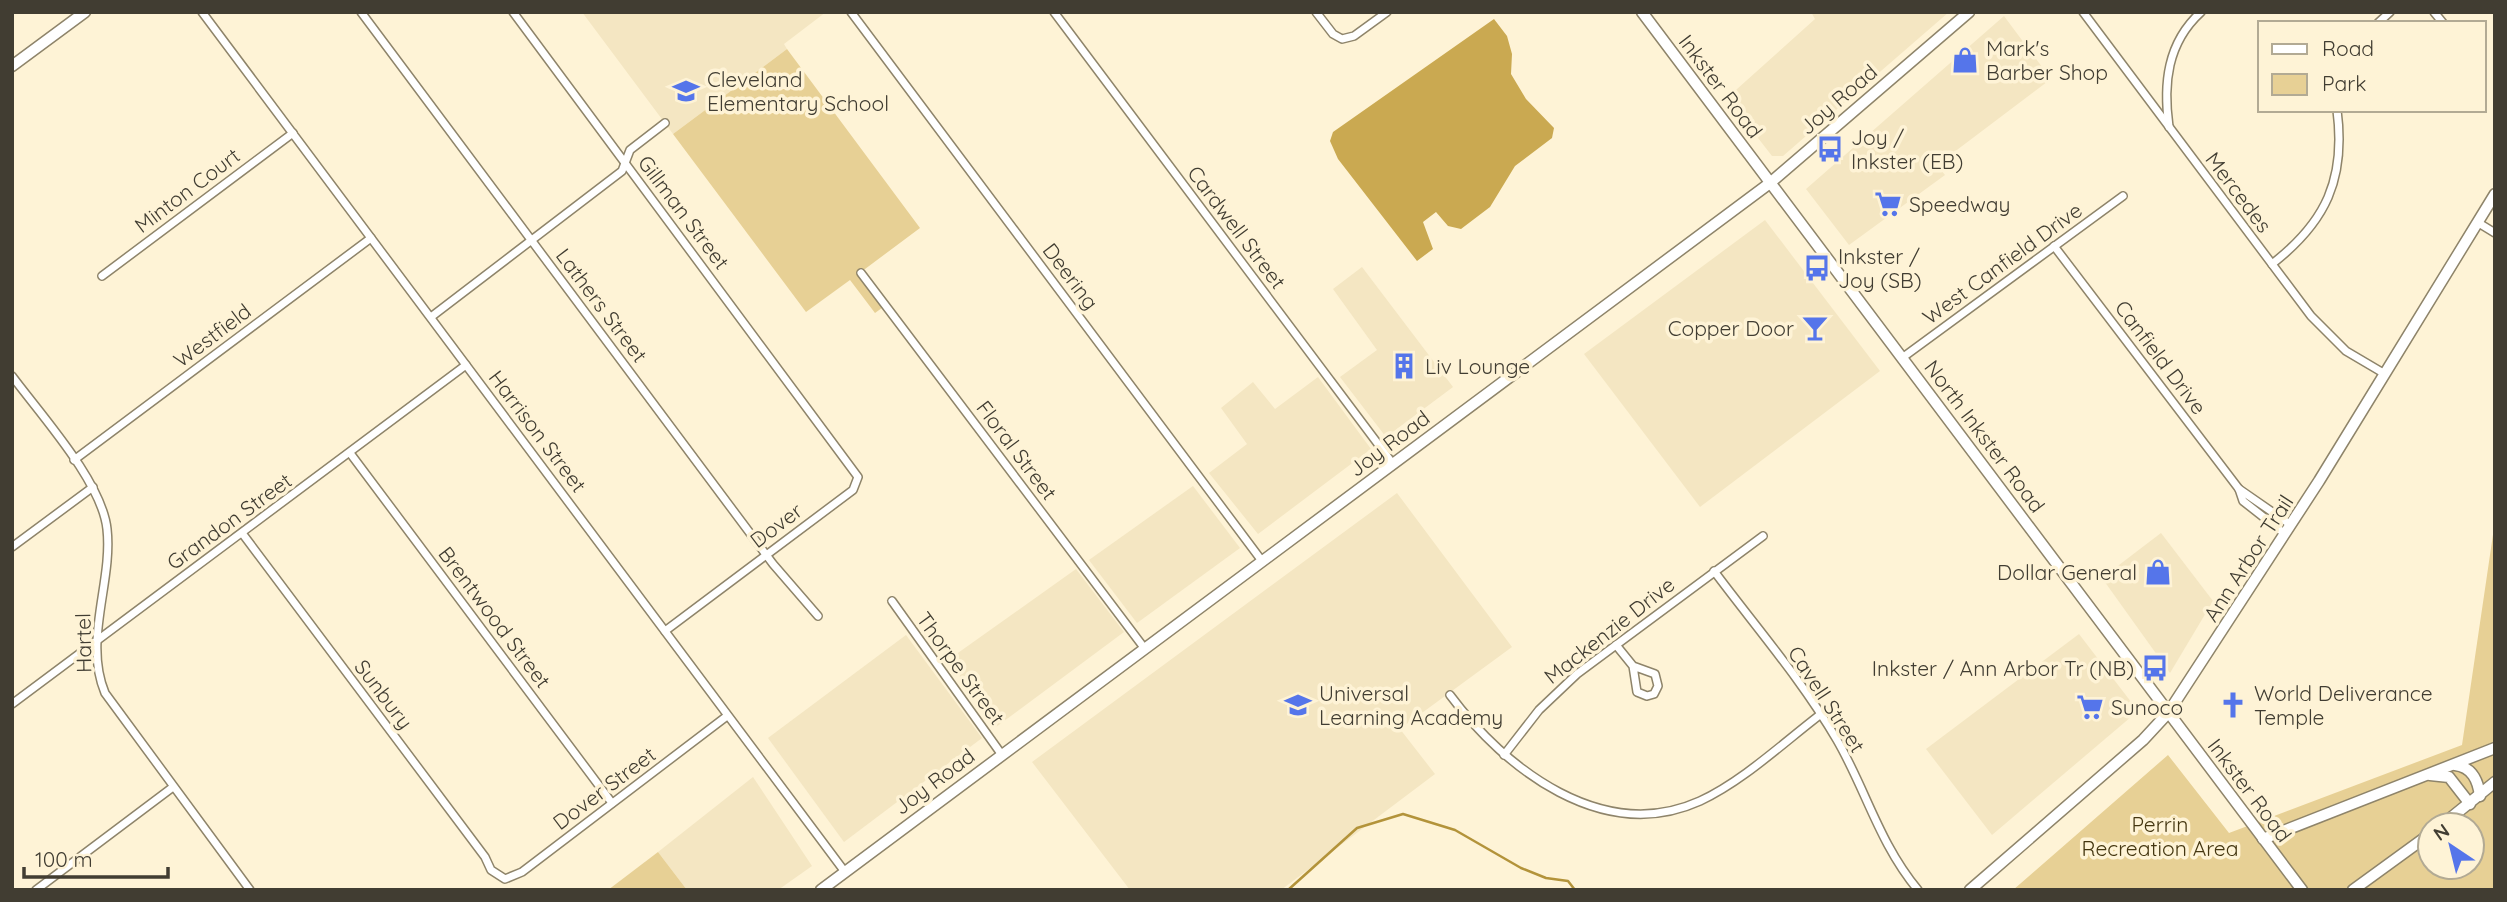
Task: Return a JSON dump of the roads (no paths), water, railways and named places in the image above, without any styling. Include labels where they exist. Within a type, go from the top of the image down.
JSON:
[{"type":"main road","points":[[12,66],[85,12]]},
{"type":"main road","name":"Inkster Road","points":[[1642,12],[1770,183]]},
{"type":"main road","name":"Joy Road","points":[[821,890],[1770,183],[1969,12]]},
{"type":"main road","name":"North Inkster Road","points":[[1770,183],[2168,713]]},
{"type":"main road","name":"Ann Arbor Trail","points":[[1970,890],[2143,740],[2168,713],[2288,529],[2495,194]]},
{"type":"main road","name":"Inkster Road","points":[[2168,713],[2302,890]]},
{"type":"main road","points":[[2263,839],[2495,748]]},
{"type":"main road","points":[[2452,765],[2465,767],[2471,772],[2477,781],[2480,796]]},
{"type":"main road","points":[[2420,777],[2449,777],[2470,804]]},
{"type":"main road","points":[[2461,811],[2495,782]]},
{"type":"main road","points":[[2353,890],[2416,844]]},
{"type":"street","name":"Harrison Street","points":[[202,12],[845,872]]},
{"type":"street","name":"Lathers Street","points":[[361,12],[766,554],[818,617]]},
{"type":"street","name":"Gillman Street","points":[[513,12],[826,432]]},
{"type":"street","name":"Deering","points":[[851,12],[1262,561]]},
{"type":"street","name":"Cardwell Street","points":[[1054,12],[1393,464]]},
{"type":"street","points":[[1317,12],[1338,38],[1349,38],[1387,12]]},
{"type":"street","name":"Mercedes","points":[[2083,12],[2326,333],[2346,351],[2385,374]]},
{"type":"street","points":[[2170,128],[2165,92],[2169,63],[2184,32],[2202,12]]},
{"type":"street","points":[[2272,264],[2309,231],[2332,190],[2340,148],[2337,112]]},
{"type":"street","points":[[431,317],[622,172],[630,150],[665,123]]},
{"type":"street","name":"Minton Court","points":[[102,275],[293,133]]},
{"type":"street","name":"West Canfield Drive","points":[[1902,358],[2123,196]]},
{"type":"street","points":[[2477,222],[2495,233]]},
{"type":"street","name":"Westfield","points":[[74,460],[371,238]]},
{"type":"street","name":"Canfield Drive","points":[[2054,246],[2239,489],[2288,529]]},
{"type":"street","name":"Floral Street","points":[[861,273],[1145,649]]},
{"type":"street","name":"Grandon Street","points":[[12,705],[466,365]]},
{"type":"street","name":"Hartel","points":[[12,376],[15,387],[93,487],[105,515],[108,536],[98,670],[105,693],[250,890]]},
{"type":"street","name":"Dover","points":[[665,631],[855,487],[857,473],[826,432]]},
{"type":"street","name":"Brentwood Street","points":[[350,453],[612,803]]},
{"type":"street","points":[[12,547],[93,487]]},
{"type":"street","name":"Sunbury","points":[[242,534],[498,876]]},
{"type":"street","name":"Mackenzie Drive","points":[[1504,755],[1553,696],[1616,645],[1763,536]]},
{"type":"street","name":"Cavell Street","points":[[1714,571],[1821,714],[1846,756],[1879,831],[1918,890]]},
{"type":"street","name":"Thorpe Street","points":[[891,601],[1002,755]]},
{"type":"street","points":[[1616,645],[1633,666],[1637,692],[1647,696],[1654,694],[1658,686],[1655,674],[1633,666]]},
{"type":"street","points":[[1450,695],[1474,726],[1504,755],[1539,780],[1583,803],[1620,813],[1661,813],[1686,806],[1715,792],[1821,714]]},
{"type":"street","name":"Dover Street","points":[[498,876],[505,879],[522,872],[727,716]]},
{"type":"street","points":[[36,890],[173,787]]},
{"type":"waterway","points":[[1288,890],[1357,828],[1403,814],[1455,830],[1521,868],[1546,878],[1568,881],[1575,890]]},
{"type":"place","name":"Mark's Barber Shop","points":[[1965,60]]},
{"type":"place","name":"Cleveland Elementary School","points":[[686,91]]},
{"type":"place","name":"Joy / Inkster (EB)","points":[[1830,149]]},
{"type":"place","name":"Speedway","points":[[1888,204]]},
{"type":"place","name":"Inkster / Joy (SB)","points":[[1817,268]]},
{"type":"place","name":"Copper Door","points":[[1815,328]]},
{"type":"place","name":"Liv Lounge","points":[[1404,366]]},
{"type":"place","name":"Dollar General","points":[[2158,572]]},
{"type":"place","name":"Inkster / Ann Arbor Tr (NB)","points":[[2155,668]]},
{"type":"place","name":"Universal Learning Academy","points":[[1298,705]]},
{"type":"place","name":"World Deliverance Temple","points":[[2233,705]]},
{"type":"place","name":"Sunoco","points":[[2090,707]]},
{"type":"park label","name":"Perrin Recreation Area","points":[[2160,836]]}]
